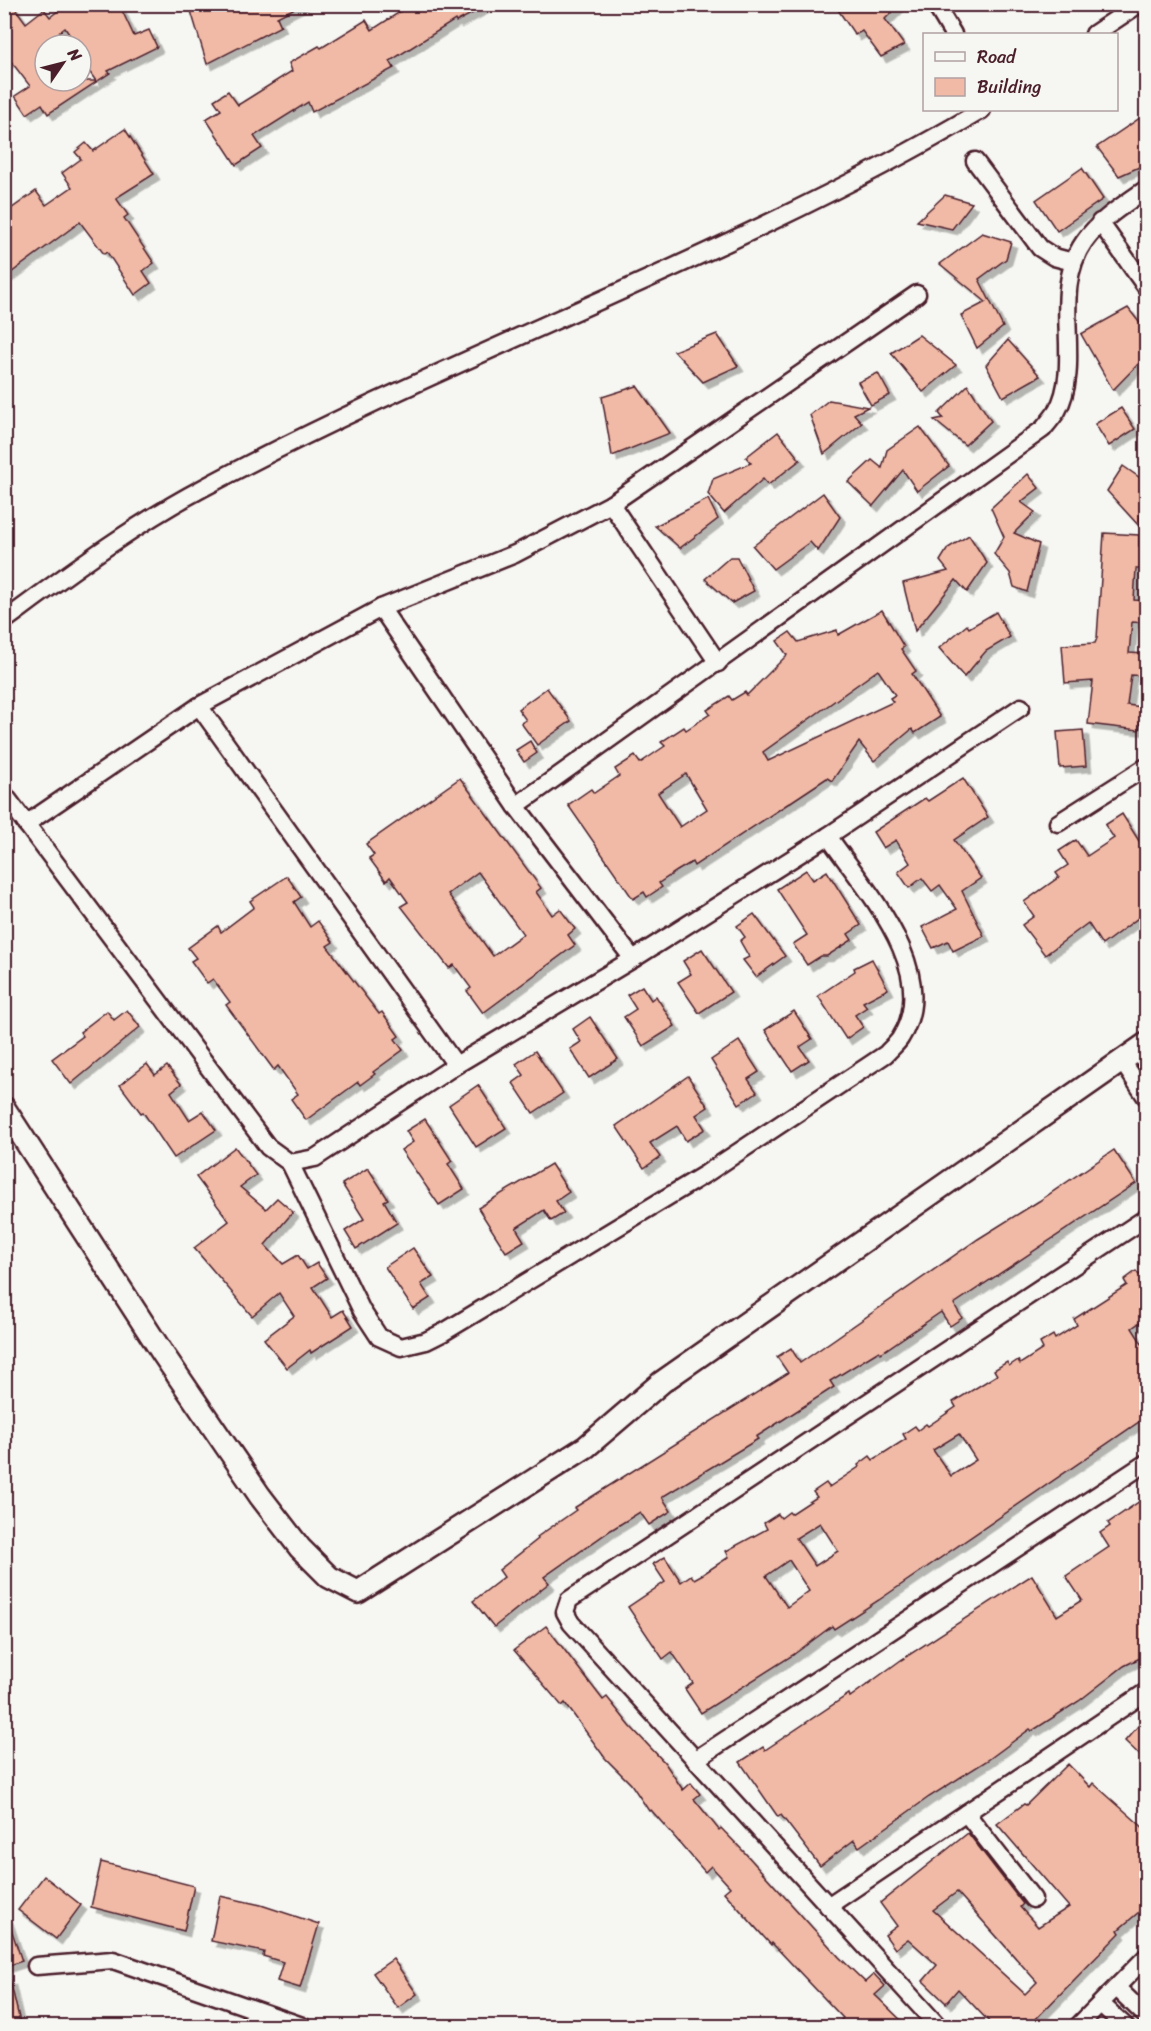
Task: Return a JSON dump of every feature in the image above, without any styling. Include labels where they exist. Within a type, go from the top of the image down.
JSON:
[{"type":"street","points":[[935,4],[952,33]]},
{"type":"street","points":[[1096,33],[1139,4]]},
{"type":"street","points":[[4,621],[85,562],[201,489],[336,420],[803,207],[899,159],[980,111]]},
{"type":"street","points":[[975,161],[1040,248],[1054,257],[1073,262]]},
{"type":"street","points":[[516,806],[1043,429],[1058,410],[1066,377],[1067,289],[1073,262],[1083,243],[1100,222],[1146,189]]},
{"type":"street","points":[[1100,222],[1146,287]]},
{"type":"street","points":[[26,824],[199,706],[381,608],[515,554],[611,504],[917,294]]},
{"type":"street","points":[[611,504],[718,663]]},
{"type":"street","points":[[381,608],[516,806],[633,959]]},
{"type":"street","points":[[199,706],[456,1065]]},
{"type":"street","points":[[290,1163],[315,1158],[456,1065],[633,959],[828,836],[1022,707]]},
{"type":"street","points":[[1058,823],[1146,767]]},
{"type":"street","points":[[4,794],[268,1147],[290,1163],[362,1311],[379,1337],[401,1347],[426,1341],[444,1332],[707,1173],[886,1054],[902,1036],[912,1006],[910,968],[901,941],[828,836]]},
{"type":"street","points":[[4,1108],[163,1354],[260,1496],[300,1548],[329,1577],[358,1592],[586,1447],[680,1369],[1146,1044]]},
{"type":"street","points":[[1122,1061],[1146,1097]]},
{"type":"street","points":[[938,2026],[571,1623],[565,1612],[569,1600],[1146,1218]]},
{"type":"street","points":[[695,1760],[1146,1463]]},
{"type":"street","points":[[828,1906],[1146,1692]]},
{"type":"street","points":[[966,1813],[1033,1899]]},
{"type":"street","points":[[1078,2026],[1146,1957]]},
{"type":"street","points":[[36,1966],[113,1960],[302,2026]]},
{"type":"street","points":[[1117,1988],[1146,2016]]},
{"type":"street","points":[[1101,2004],[1125,2026]]},
{"type":"street","points":[[245,2026],[263,2013]]},
{"type":"building","points":[[4,4],[12,4],[26,23],[44,9],[50,17],[67,4],[119,4],[134,36],[149,30],[157,47],[108,71],[110,73],[93,84],[93,81],[96,81],[93,77],[93,33],[68,33],[65,28],[58,33],[33,33],[33,93],[80,93],[48,114],[42,104],[27,114],[15,96],[30,86],[10,60],[4,64]]},
{"type":"building","points":[[206,4],[303,4],[277,17],[281,26],[207,64],[191,11]]},
{"type":"building","points":[[412,4],[490,4],[456,22],[455,20],[390,61],[394,68],[312,112],[308,102],[254,136],[262,148],[236,165],[206,119],[221,110],[214,100],[228,91],[238,105],[292,71],[289,63],[319,46],[321,48],[366,20],[372,30]]},
{"type":"building","points":[[834,4],[900,4],[885,19],[904,45],[881,57],[862,31],[855,35]]},
{"type":"building","points":[[1146,114],[1146,164],[1119,176],[1097,147]]},
{"type":"building","points":[[125,129],[154,174],[116,198],[128,215],[124,218],[154,263],[143,271],[151,283],[135,295],[107,252],[104,254],[80,222],[4,278],[4,214],[36,191],[46,205],[72,187],[62,173],[81,159],[75,152],[86,143],[93,151]]},
{"type":"building","points":[[1082,168],[1103,199],[1057,231],[1036,200]]},
{"type":"building","points":[[945,195],[972,203],[952,229],[917,221]]},
{"type":"building","points":[[982,233],[1011,242],[1006,259],[979,279],[1003,327],[977,348],[961,315],[986,302],[940,264]]},
{"type":"building","points":[[1128,308],[1146,331],[1146,356],[1113,390],[1081,334]]},
{"type":"building","points":[[717,334],[738,366],[703,382],[674,351]]},
{"type":"building","points":[[919,335],[956,365],[923,392],[891,353]]},
{"type":"building","points":[[1008,340],[1040,376],[1003,397],[986,365]]},
{"type":"building","points":[[878,373],[890,395],[871,405],[858,382]]},
{"type":"building","points":[[968,385],[991,421],[965,445],[934,420],[943,418],[939,413]]},
{"type":"building","points":[[637,386],[670,433],[612,456],[602,397]]},
{"type":"building","points":[[829,400],[868,407],[854,414],[862,423],[824,454],[810,415]]},
{"type":"building","points":[[1121,408],[1135,429],[1109,446],[1095,424]]},
{"type":"building","points":[[920,427],[949,466],[917,491],[903,470],[873,506],[848,482],[872,460],[882,468],[887,450]]},
{"type":"building","points":[[778,432],[800,460],[768,485],[763,479],[724,513],[708,494],[713,479],[751,463],[746,457]]},
{"type":"building","points":[[1123,466],[1146,482],[1146,514],[1140,515],[1140,527],[1107,491]]},
{"type":"building","points":[[1028,474],[1039,488],[1021,502],[1035,512],[1014,533],[1039,544],[1027,592],[1014,587],[1010,573],[994,554],[1004,537],[991,508]]},
{"type":"building","points":[[823,493],[840,517],[818,551],[810,542],[773,569],[753,546]]},
{"type":"building","points":[[708,499],[718,519],[680,548],[655,526]]},
{"type":"building","points":[[1104,533],[1139,535],[1139,546],[1146,547],[1146,569],[1136,569],[1134,600],[1146,601],[1146,623],[1132,622],[1129,653],[1146,654],[1144,676],[1131,675],[1127,705],[1142,707],[1139,730],[1088,724],[1093,681],[1065,683],[1062,645],[1095,643],[1097,638]]},
{"type":"building","points":[[969,535],[987,563],[967,592],[956,580],[915,631],[903,583],[948,571],[940,561],[948,548]]},
{"type":"building","points":[[730,557],[737,557],[754,591],[732,603],[705,579]]},
{"type":"building","points":[[882,610],[904,647],[901,649],[916,671],[912,674],[940,717],[915,733],[912,729],[874,761],[859,742],[832,781],[827,778],[694,866],[692,862],[677,871],[659,883],[662,887],[647,897],[644,892],[633,899],[568,805],[591,789],[594,793],[619,776],[615,769],[635,756],[640,763],[665,746],[661,742],[684,727],[686,730],[710,714],[707,710],[729,696],[732,700],[745,692],[747,695],[787,655],[777,641],[790,632],[798,642],[837,630],[838,635]],"holes":[[[878,670],[895,695],[890,698],[893,702],[768,761],[763,752]],[[686,774],[707,809],[680,827],[658,793]]]},
{"type":"building","points":[[996,612],[1010,637],[986,651],[964,677],[939,648],[967,625],[969,628]]},
{"type":"building","points":[[547,688],[571,721],[537,745],[521,723],[526,720],[518,709]]},
{"type":"building","points":[[1083,730],[1086,766],[1060,768],[1057,732]]},
{"type":"building","points":[[530,741],[537,753],[524,762],[516,750]]},
{"type":"building","points":[[460,778],[541,888],[536,892],[552,915],[560,909],[575,929],[568,935],[575,945],[483,1013],[467,991],[471,988],[454,965],[449,968],[401,906],[408,902],[390,877],[386,881],[369,858],[374,855],[366,844]],"holes":[[[478,872],[523,934],[493,956],[448,894]]]},
{"type":"building","points":[[963,778],[988,817],[954,840],[981,878],[962,891],[984,936],[953,951],[948,941],[933,948],[922,927],[957,909],[940,885],[932,891],[922,878],[909,888],[898,872],[910,863],[896,840],[883,848],[873,832],[925,798],[928,801]]},
{"type":"building","points":[[1122,814],[1146,852],[1146,912],[1102,945],[1088,923],[1045,955],[1022,925],[1034,916],[1024,902],[1059,877],[1056,873],[1068,865],[1059,851],[1076,840],[1087,856],[1114,838],[1105,825]]},
{"type":"building","points":[[806,870],[813,880],[827,871],[861,925],[848,934],[852,940],[827,956],[821,956],[807,965],[793,944],[807,935],[777,889]]},
{"type":"building","points":[[287,876],[301,897],[294,902],[310,927],[318,921],[333,942],[327,946],[379,1014],[382,1012],[399,1036],[395,1039],[403,1050],[373,1072],[375,1074],[360,1085],[358,1082],[306,1120],[291,1099],[298,1094],[278,1066],[274,1070],[226,1005],[230,1002],[213,979],[207,983],[191,961],[196,958],[188,948],[218,926],[221,932],[254,907],[250,901]]},
{"type":"building","points":[[754,914],[785,956],[756,977],[743,960],[749,957],[740,941],[745,937],[737,926]]},
{"type":"building","points":[[702,949],[731,992],[699,1013],[678,982],[691,974],[683,961]]},
{"type":"building","points":[[872,959],[888,989],[863,1002],[867,1007],[855,1015],[863,1027],[846,1039],[818,996],[855,971],[854,968]]},
{"type":"building","points":[[642,986],[651,1000],[656,996],[675,1026],[643,1046],[624,1017],[636,1009],[627,995]]},
{"type":"building","points":[[127,1010],[140,1027],[71,1084],[52,1059],[83,1036],[80,1032],[107,1011],[114,1020]]},
{"type":"building","points":[[794,1011],[812,1039],[800,1047],[809,1060],[792,1071],[765,1030]]},
{"type":"building","points":[[590,1017],[618,1059],[589,1078],[570,1049],[581,1042],[573,1029]]},
{"type":"building","points":[[739,1041],[759,1072],[748,1079],[757,1092],[739,1104],[711,1060]]},
{"type":"building","points":[[535,1051],[563,1093],[533,1113],[513,1083],[524,1075],[516,1064]]},
{"type":"building","points":[[147,1064],[155,1075],[167,1066],[181,1084],[171,1092],[189,1120],[203,1111],[216,1130],[174,1158],[143,1112],[141,1113],[120,1085]]},
{"type":"building","points":[[688,1076],[708,1107],[696,1115],[705,1129],[686,1141],[677,1126],[650,1143],[660,1157],[644,1168],[616,1126]]},
{"type":"building","points":[[478,1085],[506,1128],[476,1147],[449,1105]]},
{"type":"building","points":[[425,1119],[452,1161],[448,1164],[464,1189],[439,1205],[401,1150],[413,1142],[406,1131]]},
{"type":"building","points":[[235,1147],[256,1175],[240,1187],[266,1209],[277,1198],[293,1212],[265,1245],[283,1264],[298,1255],[307,1269],[317,1263],[327,1278],[313,1287],[332,1317],[343,1310],[353,1326],[311,1353],[310,1350],[287,1368],[264,1339],[294,1316],[279,1293],[252,1316],[194,1248],[229,1221],[196,1177]]},
{"type":"building","points":[[1114,1150],[1136,1183],[954,1304],[962,1318],[950,1326],[941,1312],[881,1353],[879,1351],[830,1381],[834,1387],[756,1437],[758,1439],[662,1497],[671,1511],[649,1525],[640,1512],[611,1530],[544,1577],[549,1583],[494,1627],[473,1601],[504,1577],[499,1570],[538,1539],[537,1537],[576,1510],[574,1508],[788,1373],[777,1357],[791,1348],[800,1363],[978,1239]]},
{"type":"building","points":[[551,1164],[569,1192],[556,1201],[564,1213],[551,1221],[544,1210],[516,1228],[524,1241],[506,1252],[478,1208]]},
{"type":"building","points":[[368,1168],[388,1199],[384,1201],[397,1223],[356,1249],[345,1231],[364,1219],[342,1184]]},
{"type":"building","points":[[413,1248],[433,1277],[421,1284],[430,1298],[413,1309],[385,1267]]},
{"type":"building","points":[[1146,1270],[1146,1318],[1132,1328],[1146,1350],[1146,1417],[879,1600],[834,1629],[832,1626],[793,1655],[701,1713],[685,1689],[693,1683],[672,1652],[663,1659],[628,1607],[665,1582],[653,1564],[665,1557],[681,1582],[691,1575],[694,1579],[703,1574],[729,1557],[726,1551],[767,1529],[764,1523],[778,1514],[781,1518],[789,1512],[791,1514],[817,1497],[813,1492],[826,1483],[829,1487],[859,1467],[858,1465],[870,1456],[873,1460],[906,1439],[903,1434],[915,1426],[918,1430],[926,1424],[928,1426],[956,1407],[953,1402],[997,1375],[994,1370],[1007,1362],[1009,1366],[1018,1360],[1020,1364],[1043,1349],[1040,1343],[1053,1335],[1055,1339],[1077,1325],[1074,1319],[1127,1285],[1124,1280],[1136,1271],[1139,1275]],"holes":[[[959,1434],[976,1460],[951,1476],[933,1450]],[[820,1523],[838,1551],[815,1566],[796,1538]],[[789,1560],[809,1591],[787,1607],[766,1576]]]},
{"type":"building","points":[[1146,1497],[1146,1655],[1124,1666],[1079,1701],[1032,1731],[1030,1729],[859,1847],[854,1840],[820,1866],[781,1815],[778,1817],[740,1762],[763,1747],[765,1750],[849,1694],[850,1697],[901,1660],[1032,1575],[1057,1616],[1082,1600],[1066,1576],[1109,1547],[1100,1533],[1110,1526],[1108,1523]]},
{"type":"building","points":[[546,1626],[603,1700],[607,1697],[630,1726],[665,1763],[683,1790],[691,1783],[700,1794],[694,1799],[719,1830],[721,1828],[839,1957],[865,1982],[874,1974],[885,1986],[875,1995],[907,2026],[835,2026],[843,2018],[772,1943],[771,1945],[724,1892],[730,1887],[711,1866],[705,1872],[651,1810],[649,1811],[631,1784],[605,1758],[565,1703],[562,1706],[514,1650]]},
{"type":"building","points":[[1146,1717],[1146,1761],[1125,1741]]},
{"type":"building","points":[[1068,1764],[1090,1787],[1093,1783],[1146,1830],[1146,1906],[1118,1930],[1120,1933],[1029,2026],[993,2026],[958,1989],[946,2003],[923,1981],[937,1965],[908,1939],[895,1949],[885,1935],[897,1926],[880,1903],[968,1833],[1023,1904],[1020,1907],[1038,1927],[1069,1907],[997,1824],[1024,1804],[1026,1805]],"holes":[[[957,1892],[1037,1982],[1025,1994],[933,1910]]]},
{"type":"building","points":[[101,1862],[194,1886],[184,1931],[91,1907]]},
{"type":"building","points":[[44,1876],[81,1905],[56,1939],[18,1910]]},
{"type":"building","points":[[220,1896],[261,1905],[319,1924],[300,1988],[277,1981],[283,1962],[263,1956],[264,1952],[211,1941]]},
{"type":"building","points":[[4,1917],[7,1917],[22,1961],[4,1967]]},
{"type":"building","points":[[393,1959],[417,1994],[398,2008],[373,1973]]},
{"type":"building","points":[[10,1980],[21,2026],[4,2026],[4,1981]]}]
